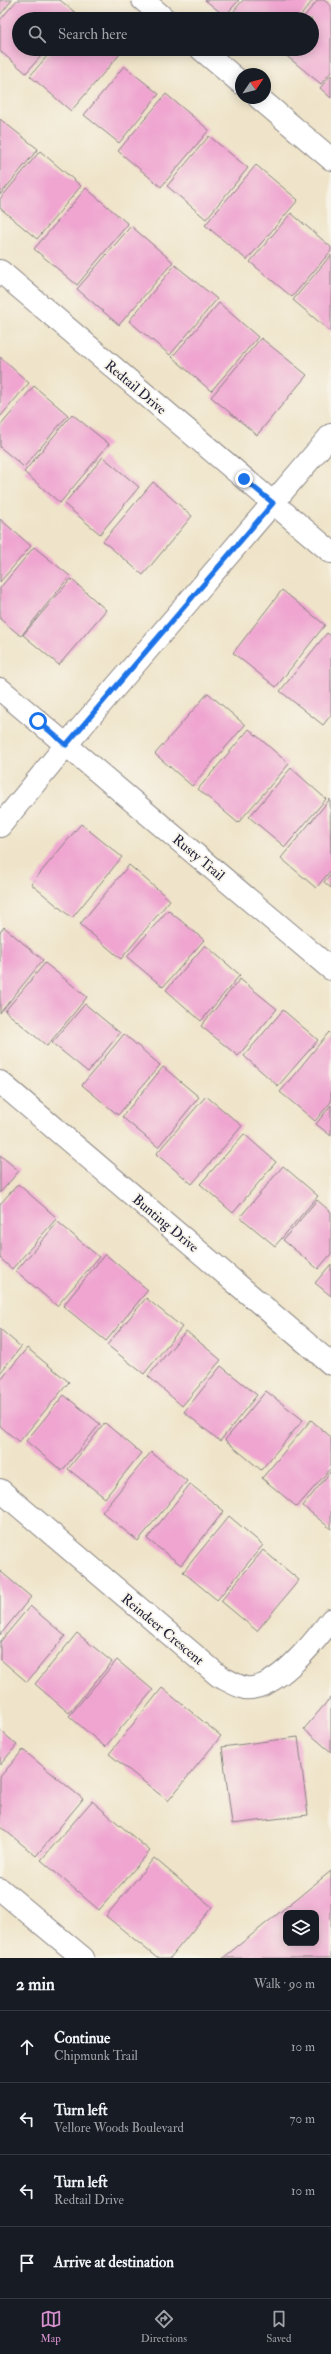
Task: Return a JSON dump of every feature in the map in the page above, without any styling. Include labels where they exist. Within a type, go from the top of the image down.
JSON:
[{"type":"street","points":[[143,0],[158,12]]},
{"type":"street","points":[[209,56],[235,78]]},
{"type":"street","points":[[266,104],[331,159]]},
{"type":"street","name":"Redtail Drive","points":[[0,271],[331,552]]},
{"type":"street","points":[[0,826],[66,745],[331,436]]},
{"type":"street","name":"Rusty Trail","points":[[0,689],[331,969]]},
{"type":"street","name":"Bunting Drive","points":[[0,1082],[331,1364]]},
{"type":"street","name":"Reindeer Crescent","points":[[0,1490],[219,1676],[245,1688],[260,1685],[286,1670],[305,1652],[331,1620]]},
{"type":"street","points":[[0,1889],[83,1958]]},
{"type":"building","points":[[0,0],[12,0],[0,15]]},
{"type":"building","points":[[17,0],[60,0],[75,12],[12,12],[12,56],[41,56],[26,73],[0,51],[0,20]]},
{"type":"building","points":[[205,0],[239,0],[228,12],[220,12]]},
{"type":"building","points":[[243,0],[313,0],[304,12],[233,12]]},
{"type":"building","points":[[318,0],[324,0],[331,6],[331,72],[321,84],[287,56],[319,56],[319,12],[308,12]]},
{"type":"building","points":[[47,56],[118,56],[71,111],[30,76]]},
{"type":"building","points":[[124,66],[159,94],[119,143],[84,115]]},
{"type":"building","points":[[331,75],[331,98],[320,88]]},
{"type":"building","points":[[166,94],[209,130],[161,187],[118,151]]},
{"type":"building","points":[[0,119],[38,149],[0,195]]},
{"type":"building","points":[[209,136],[248,168],[206,219],[167,186]]},
{"type":"building","points":[[40,151],[81,186],[37,239],[0,208],[0,199]]},
{"type":"building","points":[[256,165],[298,200],[247,260],[205,225]]},
{"type":"building","points":[[86,188],[128,224],[77,285],[34,249]]},
{"type":"building","points":[[291,213],[331,247],[331,251],[292,297],[250,262]]},
{"type":"building","points":[[131,226],[173,262],[119,325],[77,289]]},
{"type":"building","points":[[331,255],[331,332],[293,300]]},
{"type":"building","points":[[175,265],[217,299],[170,355],[129,321]]},
{"type":"building","points":[[219,303],[258,337],[211,391],[172,357]]},
{"type":"building","points":[[261,338],[307,375],[257,435],[211,397]]},
{"type":"building","points":[[0,357],[29,383],[0,417]]},
{"type":"building","points":[[34,386],[68,415],[24,467],[0,447],[0,426]]},
{"type":"building","points":[[72,414],[109,444],[60,503],[24,472]]},
{"type":"building","points":[[103,457],[139,487],[100,534],[64,504]]},
{"type":"building","points":[[153,482],[192,516],[143,575],[103,541]]},
{"type":"building","points":[[0,519],[31,546],[0,582]]},
{"type":"building","points":[[34,547],[70,576],[21,636],[0,619],[0,588]]},
{"type":"building","points":[[71,579],[106,610],[59,665],[23,635]]},
{"type":"building","points":[[282,590],[325,625],[276,687],[233,653]]},
{"type":"building","points":[[327,633],[331,636],[331,715],[323,725],[280,691]]},
{"type":"building","points":[[208,693],[245,725],[192,786],[155,754]]},
{"type":"building","points":[[249,729],[289,764],[238,823],[198,789]]},
{"type":"building","points":[[291,768],[326,799],[285,847],[249,817]]},
{"type":"building","points":[[330,799],[331,870],[316,888],[281,858]]},
{"type":"building","points":[[81,824],[122,857],[72,918],[31,884]]},
{"type":"building","points":[[129,865],[170,900],[121,959],[80,924]]},
{"type":"building","points":[[331,873],[331,888],[324,882]]},
{"type":"building","points":[[168,910],[204,940],[163,987],[127,957]]},
{"type":"building","points":[[4,927],[43,960],[0,1013],[0,932]]},
{"type":"building","points":[[205,945],[240,975],[201,1021],[166,990]]},
{"type":"building","points":[[45,963],[87,997],[47,1046],[5,1011]]},
{"type":"building","points":[[240,979],[277,1009],[238,1056],[201,1026]]},
{"type":"building","points":[[85,1004],[120,1033],[88,1072],[52,1043]]},
{"type":"building","points":[[283,1010],[318,1040],[278,1086],[244,1056]]},
{"type":"building","points":[[329,1032],[331,1034],[331,1102],[315,1121],[280,1092]]},
{"type":"building","points":[[124,1034],[160,1065],[118,1115],[82,1085]]},
{"type":"building","points":[[163,1067],[199,1097],[158,1147],[122,1117]]},
{"type":"building","points":[[206,1096],[242,1126],[192,1184],[156,1154]]},
{"type":"building","points":[[331,1105],[331,1136],[316,1124]]},
{"type":"building","points":[[244,1134],[276,1162],[233,1213],[200,1184]]},
{"type":"building","points":[[0,1155],[19,1171],[0,1193]]},
{"type":"building","points":[[283,1166],[318,1196],[275,1246],[240,1217]]},
{"type":"building","points":[[18,1184],[57,1218],[12,1269],[0,1258],[0,1204]]},
{"type":"building","points":[[317,1200],[331,1212],[331,1254],[318,1269],[283,1240]]},
{"type":"building","points":[[58,1222],[99,1257],[57,1306],[16,1271]]},
{"type":"building","points":[[105,1254],[148,1290],[106,1341],[63,1306]]},
{"type":"building","points":[[331,1264],[331,1296],[315,1283]]},
{"type":"building","points":[[146,1298],[182,1327],[144,1374],[107,1345]]},
{"type":"building","points":[[0,1329],[21,1347],[0,1373]]},
{"type":"building","points":[[186,1331],[221,1360],[182,1406],[148,1376]]},
{"type":"building","points":[[27,1348],[69,1382],[19,1442],[0,1426],[0,1381]]},
{"type":"building","points":[[221,1366],[257,1395],[220,1441],[184,1412]]},
{"type":"building","points":[[266,1391],[303,1420],[261,1470],[225,1440]]},
{"type":"building","points":[[64,1395],[100,1424],[62,1471],[26,1441]]},
{"type":"building","points":[[311,1420],[331,1437],[331,1468],[297,1507],[262,1478]]},
{"type":"building","points":[[105,1423],[141,1453],[105,1498],[68,1469]]},
{"type":"building","points":[[151,1452],[187,1481],[138,1541],[102,1512]]},
{"type":"building","points":[[331,1471],[331,1529],[303,1506]]},
{"type":"building","points":[[190,1484],[224,1511],[181,1565],[147,1539]]},
{"type":"building","points":[[229,1516],[263,1545],[217,1600],[183,1572]]},
{"type":"building","points":[[263,1550],[299,1580],[257,1631],[221,1601]]},
{"type":"building","points":[[0,1571],[31,1597],[0,1635]]},
{"type":"building","points":[[30,1606],[65,1636],[27,1682],[0,1659],[0,1642]]},
{"type":"building","points":[[77,1633],[112,1662],[69,1713],[35,1684]]},
{"type":"building","points":[[117,1660],[153,1690],[105,1747],[69,1716]]},
{"type":"building","points":[[162,1688],[221,1736],[168,1801],[109,1754]]},
{"type":"building","points":[[331,1697],[331,1752],[304,1729]]},
{"type":"building","points":[[0,1730],[17,1745],[0,1765]]},
{"type":"building","points":[[298,1737],[308,1815],[232,1824],[222,1747]]},
{"type":"building","points":[[23,1750],[83,1799],[36,1856],[0,1826],[0,1777]]},
{"type":"building","points":[[92,1801],[150,1851],[99,1910],[41,1860]]},
{"type":"building","points":[[154,1858],[212,1907],[170,1958],[157,1958],[106,1916]]},
{"type":"building","points":[[331,1871],[331,1958],[223,1958]]},
{"type":"route","points":[[38,721],[66,745],[273,503],[244,479]]}]
